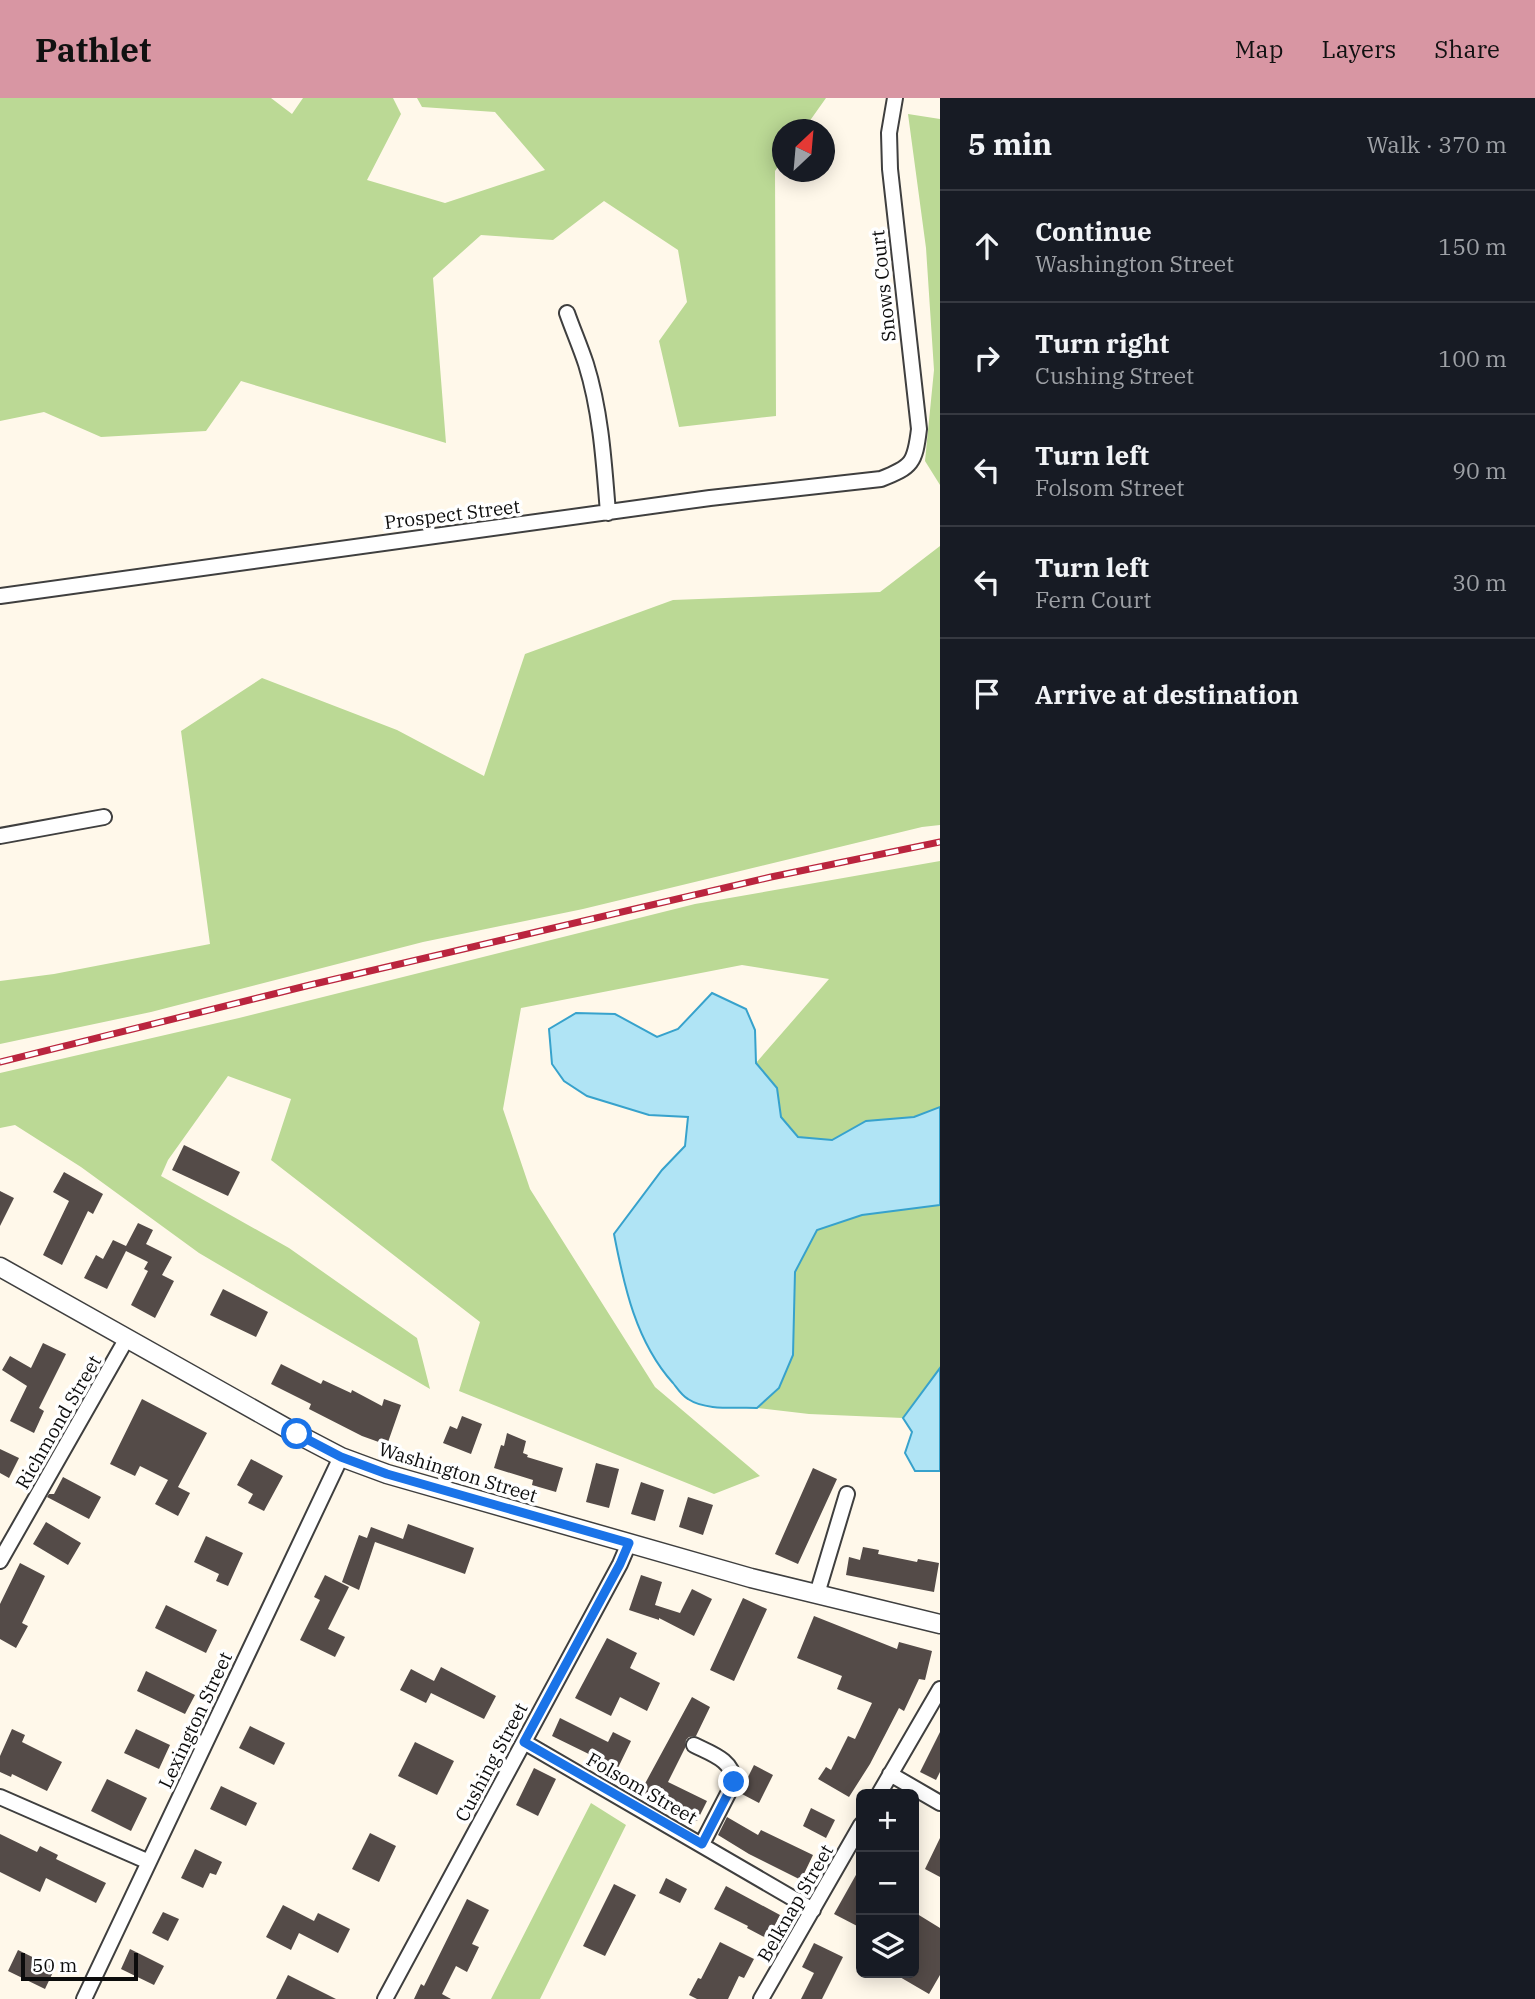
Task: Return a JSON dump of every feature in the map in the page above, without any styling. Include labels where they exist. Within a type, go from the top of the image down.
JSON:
[{"type":"street","name":"Snows Court","points":[[895,98],[889,133],[890,169],[919,429],[914,457],[907,467]]},
{"type":"street","points":[[567,313],[586,365],[594,397],[602,444],[608,513]]},
{"type":"street","name":"Prospect Street","points":[[0,596],[722,497],[881,480],[907,467]]},
{"type":"street","points":[[0,836],[104,817]]},
{"type":"street","name":"Washington Street","points":[[0,1268],[341,1457],[426,1486],[629,1543],[817,1594],[940,1623]]},
{"type":"street","name":"Richmond Street","points":[[0,1561],[127,1338]]},
{"type":"street","name":"Lexington Street","points":[[84,1999],[341,1457]]},
{"type":"street","points":[[817,1594],[847,1494]]},
{"type":"street","name":"Cushing Street","points":[[385,1999],[629,1543]]},
{"type":"street","points":[[882,1789],[940,1689]]},
{"type":"street","name":"Folsom Street","points":[[524,1742],[813,1910]]},
{"type":"street","points":[[694,1745],[729,1765],[734,1772],[734,1782],[702,1844]]},
{"type":"street","points":[[890,1774],[940,1803]]},
{"type":"street","points":[[0,1797],[149,1862]]},
{"type":"street","name":"Belknap Street","points":[[761,1999],[856,1834]]},
{"type":"green space","points":[[0,98],[271,98],[292,114],[303,98],[393,98],[401,114],[367,180],[445,203],[545,170],[495,112],[422,107],[417,98],[826,98],[811,119],[772,119],[772,182],[775,182],[776,416],[679,427],[659,341],[687,302],[678,250],[604,201],[553,240],[481,235],[433,278],[446,443],[241,381],[206,431],[101,437],[44,412],[0,421]]},
{"type":"green space","points":[[908,114],[940,119],[940,485],[925,461],[934,370],[926,248]]},
{"type":"green space","points":[[940,546],[940,825],[922,827],[583,909],[423,942],[151,1012],[0,1044],[0,981],[54,974],[210,944],[181,731],[262,678],[397,730],[484,776],[525,654],[673,600],[880,592]]},
{"type":"green space","points":[[940,861],[940,1107],[914,1117],[866,1121],[832,1140],[798,1137],[781,1117],[777,1088],[756,1063],[829,979],[742,965],[521,1008],[503,1109],[530,1189],[655,1387],[760,1476],[714,1494],[459,1391],[480,1322],[271,1160],[291,1099],[228,1076],[168,1160],[161,1176],[289,1248],[417,1338],[430,1389],[199,1253],[81,1167],[15,1125],[0,1128],[0,1073],[239,1018],[695,904]]},
{"type":"green space","points":[[940,1205],[940,1368],[903,1418],[809,1414],[757,1408],[779,1388],[793,1355],[795,1272],[817,1230],[862,1215]]},
{"type":"green space","points":[[591,1803],[626,1825],[540,1999],[491,1999]]},
{"type":"water","points":[[712,993],[746,1009],[755,1030],[756,1063],[777,1088],[781,1117],[798,1137],[832,1140],[866,1121],[914,1117],[940,1107],[940,1205],[862,1215],[817,1230],[795,1272],[793,1355],[779,1388],[757,1408],[703,1405],[682,1394],[660,1367],[641,1332],[622,1273],[614,1234],[662,1170],[685,1146],[688,1117],[649,1115],[587,1096],[564,1081],[552,1064],[549,1029],[576,1013],[615,1014],[657,1037],[678,1029]]},
{"type":"water","points":[[940,1368],[940,1471],[915,1471],[905,1453],[912,1432],[903,1418]]},
{"type":"building","points":[[184,1145],[240,1172],[228,1196],[172,1170]]},
{"type":"building","points":[[64,1172],[103,1194],[93,1214],[88,1211],[62,1265],[43,1255],[69,1201],[53,1192]]},
{"type":"building","points":[[0,1191],[14,1198],[0,1226]]},
{"type":"building","points":[[138,1223],[153,1230],[146,1244],[172,1257],[162,1275],[174,1281],[155,1318],[131,1305],[148,1271],[144,1269],[148,1262],[126,1251],[107,1289],[84,1278],[96,1255],[103,1259],[113,1240],[126,1246]]},
{"type":"building","points":[[223,1289],[268,1312],[256,1337],[210,1315]]},
{"type":"building","points":[[43,1343],[66,1354],[39,1408],[44,1411],[34,1433],[10,1421],[27,1386],[2,1370],[10,1356],[31,1368]]},
{"type":"building","points":[[281,1364],[321,1384],[323,1380],[351,1393],[352,1390],[382,1406],[384,1399],[401,1405],[387,1445],[362,1436],[309,1409],[311,1404],[271,1384]]},
{"type":"building","points":[[142,1399],[207,1433],[178,1487],[190,1493],[178,1516],[155,1504],[168,1480],[140,1466],[135,1476],[110,1464]]},
{"type":"building","points":[[462,1416],[482,1424],[471,1454],[443,1443],[450,1426],[457,1429]]},
{"type":"building","points":[[507,1433],[526,1441],[523,1453],[528,1455],[527,1457],[563,1468],[556,1492],[532,1485],[533,1480],[494,1468]]},
{"type":"building","points":[[0,1449],[19,1458],[9,1478],[0,1473]]},
{"type":"building","points":[[251,1459],[283,1476],[264,1511],[248,1503],[253,1494],[237,1485]]},
{"type":"building","points":[[596,1463],[619,1469],[609,1508],[586,1502]]},
{"type":"building","points":[[813,1468],[837,1479],[798,1564],[775,1554]]},
{"type":"building","points":[[63,1477],[101,1497],[89,1519],[47,1497],[54,1494]]},
{"type":"building","points":[[641,1482],[664,1490],[655,1521],[631,1514]]},
{"type":"building","points":[[688,1497],[713,1505],[703,1535],[679,1527]]},
{"type":"building","points":[[46,1522],[81,1543],[68,1565],[33,1544]]},
{"type":"building","points":[[408,1524],[474,1548],[465,1574],[375,1542],[359,1590],[342,1582],[359,1535],[367,1538],[371,1527],[403,1539]]},
{"type":"building","points":[[206,1536],[243,1553],[228,1586],[216,1581],[219,1574],[194,1562]]},
{"type":"building","points":[[863,1547],[879,1550],[878,1554],[917,1562],[918,1559],[939,1563],[934,1592],[846,1575],[849,1557],[860,1560]]},
{"type":"building","points":[[20,1563],[45,1576],[22,1623],[28,1626],[16,1648],[0,1639],[0,1604]]},
{"type":"building","points":[[325,1575],[349,1587],[328,1629],[345,1637],[335,1657],[300,1640],[320,1600],[314,1597]]},
{"type":"building","points":[[641,1575],[662,1582],[655,1605],[680,1613],[692,1589],[712,1599],[694,1636],[659,1618],[629,1610]]},
{"type":"building","points":[[743,1598],[767,1609],[734,1681],[710,1670]]},
{"type":"building","points":[[166,1605],[217,1630],[206,1653],[155,1628]]},
{"type":"building","points":[[814,1616],[897,1649],[899,1642],[932,1651],[925,1680],[919,1679],[904,1711],[899,1708],[870,1764],[849,1797],[818,1779],[826,1767],[831,1770],[848,1736],[855,1739],[872,1703],[837,1689],[842,1676],[797,1658]]},
{"type":"building","points":[[607,1638],[637,1653],[630,1668],[660,1683],[647,1711],[620,1697],[611,1716],[575,1698]]},
{"type":"building","points":[[441,1667],[496,1696],[484,1719],[431,1693],[426,1703],[400,1690],[411,1669],[434,1681]]},
{"type":"building","points":[[146,1671],[195,1695],[185,1714],[137,1691]]},
{"type":"building","points":[[692,1697],[710,1707],[696,1736],[686,1740],[685,1748],[668,1782],[707,1801],[697,1821],[641,1791]]},
{"type":"building","points":[[560,1718],[608,1742],[613,1732],[631,1741],[615,1774],[597,1765],[599,1759],[552,1736]]},
{"type":"building","points":[[250,1726],[285,1743],[274,1765],[239,1748]]},
{"type":"building","points":[[12,1729],[25,1735],[22,1742],[62,1762],[47,1791],[12,1774],[11,1777],[0,1772],[0,1756]]},
{"type":"building","points":[[136,1729],[170,1745],[159,1769],[124,1753]]},
{"type":"building","points":[[940,1732],[940,1772],[936,1780],[920,1772]]},
{"type":"building","points":[[415,1742],[454,1761],[437,1795],[398,1776]]},
{"type":"building","points":[[754,1765],[773,1775],[759,1803],[740,1793]]},
{"type":"building","points":[[534,1768],[556,1779],[538,1816],[516,1805]]},
{"type":"building","points":[[107,1779],[147,1798],[131,1831],[91,1811]]},
{"type":"building","points":[[221,1786],[257,1803],[246,1826],[210,1809]]},
{"type":"building","points":[[811,1808],[835,1820],[826,1838],[803,1826]]},
{"type":"building","points":[[727,1817],[758,1835],[761,1830],[813,1855],[801,1880],[718,1835]]},
{"type":"building","points":[[370,1833],[396,1846],[379,1882],[352,1869]]},
{"type":"building","points":[[0,1834],[37,1852],[40,1846],[58,1855],[56,1859],[106,1883],[96,1903],[46,1878],[40,1892],[0,1872]]},
{"type":"building","points":[[940,1838],[940,1877],[925,1869]]},
{"type":"building","points":[[195,1849],[222,1862],[216,1875],[210,1873],[203,1888],[181,1878]]},
{"type":"building","points":[[856,1875],[856,1925],[834,1914]]},
{"type":"building","points":[[666,1878],[687,1889],[680,1903],[659,1893]]},
{"type":"building","points":[[614,1884],[636,1895],[605,1956],[583,1946]]},
{"type":"building","points":[[726,1886],[780,1915],[768,1939],[714,1909]]},
{"type":"building","points":[[467,1899],[489,1910],[472,1944],[479,1947],[467,1972],[456,1966],[442,1994],[451,1999],[414,1999],[421,1984],[424,1986]]},
{"type":"building","points":[[283,1905],[314,1921],[318,1913],[350,1929],[338,1953],[299,1933],[291,1950],[266,1937]]},
{"type":"building","points":[[163,1912],[179,1919],[168,1941],[152,1933]]},
{"type":"building","points":[[919,1915],[940,1928],[940,1975],[929,1994],[902,1978],[919,1978]]},
{"type":"building","points":[[720,1942],[754,1959],[744,1978],[739,1976],[728,1999],[697,1999],[689,1995],[698,1978],[701,1979]]},
{"type":"building","points":[[814,1943],[843,1957],[822,1999],[801,1999],[814,1973],[802,1967]]},
{"type":"building","points":[[130,1949],[164,1966],[154,1985],[121,1969]]},
{"type":"building","points":[[18,1950],[55,1968],[45,1989],[8,1971]]},
{"type":"building","points":[[288,1975],[336,1999],[276,1999]]},
{"type":"railway","points":[[0,1062],[310,985],[771,877],[940,842]]},
{"type":"route","points":[[297,1434],[341,1457],[387,1474],[629,1543],[524,1742],[702,1844],[734,1782]]}]
